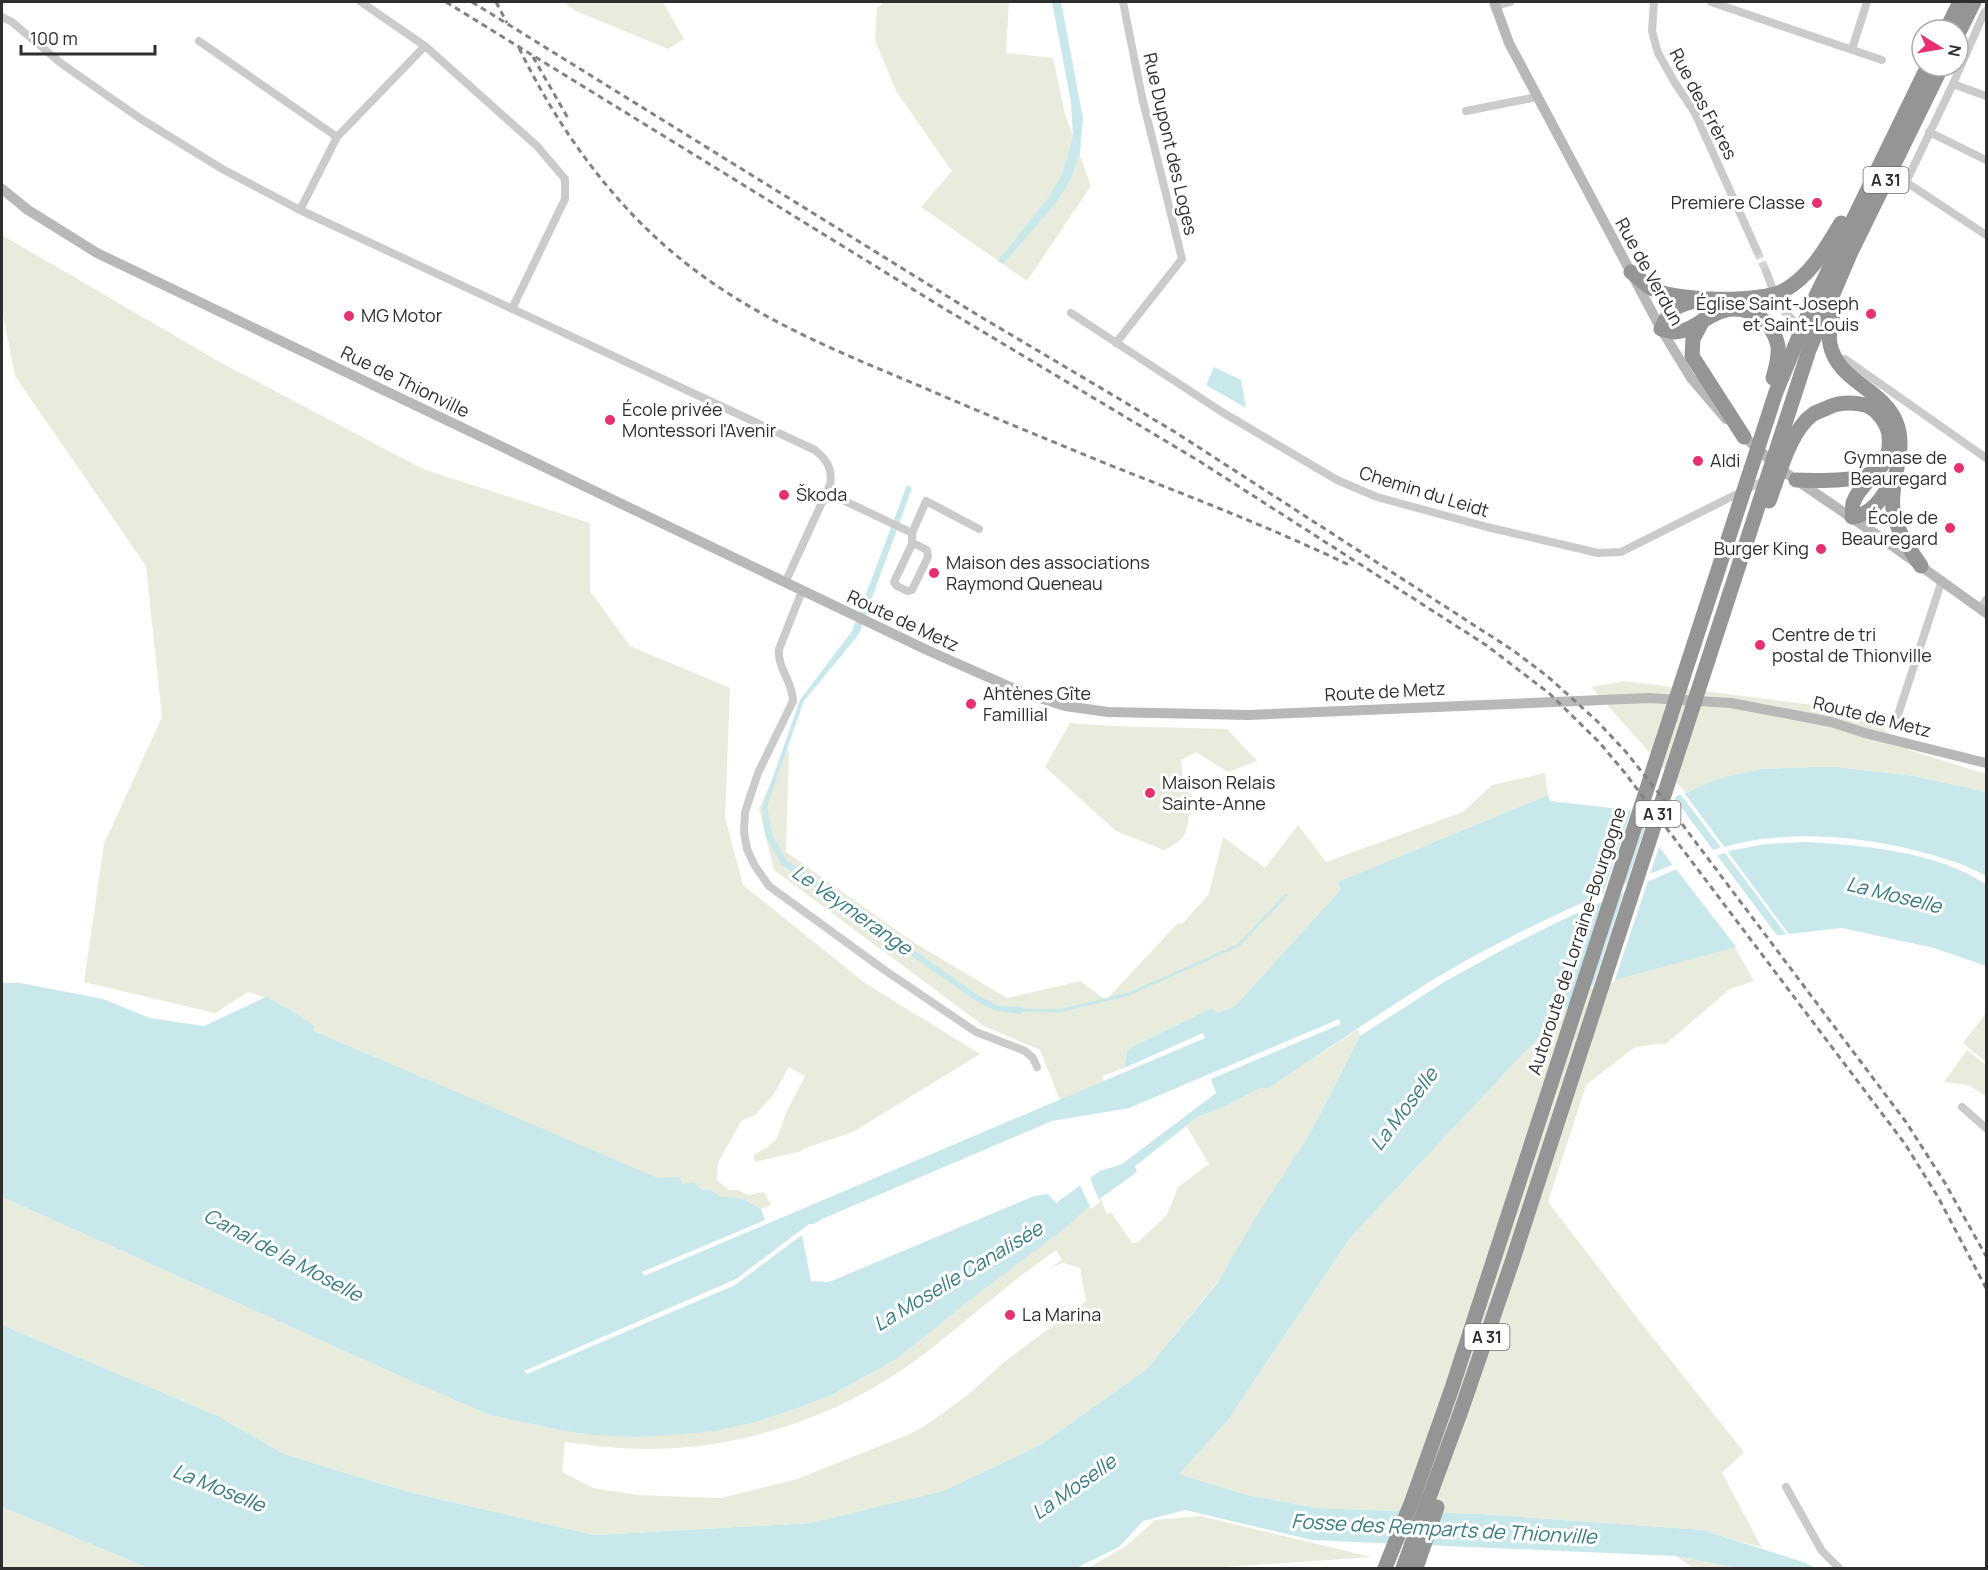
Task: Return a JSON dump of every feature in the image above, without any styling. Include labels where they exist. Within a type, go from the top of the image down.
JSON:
[{"type":"highway","points":[[1952,18],[1960,2]]},
{"type":"highway","points":[[1966,18],[1974,2]]},
{"type":"highway","name":"Autoroute de Lorraine-Bourgogne","points":[[1388,1562],[1451,1391],[1765,426],[1814,300],[1922,78]]},
{"type":"highway","name":"A 31","points":[[1788,434],[1809,350],[1832,295],[1936,78]]},
{"type":"highway","points":[[1631,272],[1652,289],[1672,296],[1702,299],[1765,297],[1784,291],[1803,277],[1819,259],[1882,160]]},
{"type":"highway","points":[[1832,295],[1833,311],[1829,343],[1835,358],[1846,373],[1889,408],[1897,424],[1900,456],[1893,502],[1898,529],[1921,566]]},
{"type":"highway","points":[[1702,299],[1679,305],[1668,313],[1661,329],[1676,332],[1721,311],[1741,309],[1755,314],[1769,326],[1778,348],[1777,367],[1770,390],[1765,426]]},
{"type":"highway","points":[[1703,320],[1693,339],[1692,356],[1744,437]]},
{"type":"highway","points":[[1788,434],[1800,427],[1813,414],[1836,404],[1853,402],[1872,407],[1882,419],[1889,435],[1888,453],[1885,463],[1860,492],[1853,504],[1852,517],[1864,516],[1876,507],[1896,475]]},
{"type":"highway","name":"Autoroute de Lorraine-Bourgogne","points":[[1412,1562],[1459,1439],[1461,1411],[1562,1110],[1754,518],[1766,508],[1788,434]]},
{"type":"highway","points":[[1796,480],[1841,481],[1860,478],[1879,470]]},
{"type":"main road","name":"Rue de Verdun","points":[[1495,4],[1509,43],[1537,97],[1661,329],[1691,378],[1726,419],[1780,469],[1984,607]]},
{"type":"main road","name":"Rue de Thionville","points":[[2,189],[28,210],[97,253],[801,591]]},
{"type":"main road","name":"Route de Metz","points":[[801,591],[1024,693],[1065,706],[1132,713],[1249,715],[1649,698],[1731,703],[1831,722],[1865,733],[1986,763]]},
{"type":"street","points":[[361,2],[425,46],[537,146],[565,179],[565,199],[512,309]]},
{"type":"street","name":"Rue Dupont des Loges","points":[[1116,343],[1182,259],[1142,97],[1123,2]]},
{"type":"street","points":[[1495,4],[1510,2]]},
{"type":"street","name":"Rue des Frères","points":[[1654,2],[1652,31],[1658,53],[1695,112],[1756,251]]},
{"type":"street","points":[[1711,2],[1882,60]]},
{"type":"street","points":[[1852,49],[1867,2]]},
{"type":"street","points":[[1986,11],[1906,182],[1986,236]]},
{"type":"street","points":[[2,16],[62,64],[141,119],[224,170],[300,210],[815,450],[824,457],[832,476],[785,583]]},
{"type":"street","points":[[198,41],[337,137]]},
{"type":"street","points":[[300,210],[337,137],[425,46]]},
{"type":"street","points":[[1953,84],[1986,96]]},
{"type":"street","points":[[1466,111],[1537,97]]},
{"type":"street","points":[[1929,132],[1986,160]]},
{"type":"street","points":[[1766,271],[1772,287]]},
{"type":"street","points":[[1778,302],[1792,318]]},
{"type":"street","name":"Chemin du Leidt","points":[[1071,314],[1222,412],[1337,480],[1377,497],[1414,509],[1598,553],[1621,552],[1762,481],[1780,469]]},
{"type":"street","points":[[1845,359],[1986,458]]},
{"type":"street","points":[[1762,481],[1770,461]]},
{"type":"street","points":[[826,492],[912,533]]},
{"type":"street","points":[[912,544],[927,550],[928,557],[912,590],[907,591],[894,582],[912,544],[912,533],[926,501],[979,529]]},
{"type":"street","points":[[1897,718],[1942,580]]},
{"type":"street","points":[[801,591],[778,656],[793,694],[793,700],[758,773],[745,812],[744,832],[747,849],[754,866],[769,886],[883,969],[976,1032],[1025,1051],[1033,1058],[1037,1067]]},
{"type":"street","points":[[1962,1107],[1986,1128]]},
{"type":"street","points":[[1786,1487],[1822,1551],[1839,1569]]},
{"type":"green space","points":[[563,2],[663,2],[684,39],[668,49],[576,11]]},
{"type":"green space","points":[[884,2],[1009,2],[1006,53],[1053,58],[1065,114],[1091,186],[1027,281],[921,207],[952,171],[896,91],[875,40],[877,8]]},
{"type":"green space","points":[[2,235],[218,361],[423,469],[590,523],[590,591],[630,646],[730,688],[725,817],[743,885],[865,983],[980,1054],[853,1132],[802,1149],[802,1151],[755,1162],[753,1155],[767,1148],[777,1138],[786,1113],[805,1076],[789,1067],[774,1094],[755,1115],[741,1121],[718,1163],[717,1180],[729,1190],[738,1190],[748,1195],[764,1192],[771,1205],[761,1209],[748,1201],[734,1197],[721,1197],[711,1190],[658,1179],[314,1031],[315,1026],[299,1015],[257,995],[248,992],[215,1013],[84,982],[104,844],[162,717],[146,566],[15,376],[2,310]]},
{"type":"green space","points":[[1625,681],[1821,706],[1880,726],[1909,750],[1986,774],[1986,792],[1914,776],[1837,767],[1812,767],[1761,769],[1721,778],[1686,793],[1591,687]]},
{"type":"green space","points":[[1070,723],[1227,729],[1257,761],[1228,772],[1196,752],[1181,760],[1184,788],[1201,805],[1189,815],[1183,837],[1164,850],[1116,831],[1045,767]]},
{"type":"green space","points":[[786,749],[789,752],[786,852],[913,942],[1007,998],[1080,981],[1106,1000],[1178,923],[1182,924],[1209,894],[1223,837],[1265,868],[1298,825],[1326,862],[1463,812],[1492,785],[1545,773],[1548,795],[1338,882],[1340,890],[1337,894],[1235,1006],[1127,1050],[1124,1068],[1102,1076],[1104,1081],[1060,1100],[1040,1050],[984,1026],[774,870],[759,809]]},
{"type":"green space","points":[[1734,946],[1754,981],[1730,989],[1667,1043],[1635,1047],[1586,1085],[1548,1202],[1744,1452],[1722,1473],[1762,1548],[1703,1530],[1480,1514],[1317,1508],[1247,1495],[1178,1474],[1228,1420],[1350,1238],[1585,988]]},
{"type":"green space","points":[[1986,1013],[1986,1062],[1963,1043]]},
{"type":"green space","points":[[1358,1029],[1360,1036],[1312,1130],[1220,1279],[1147,1369],[1040,1445],[943,1491],[810,1523],[594,1535],[405,1491],[284,1454],[218,1416],[2,1325],[2,1197],[490,1415],[592,1435],[756,1422],[831,1395],[897,1359],[970,1300],[1067,1227],[1100,1198],[1107,1214],[1111,1212],[1132,1243],[1138,1242],[1167,1215],[1178,1187],[1209,1164],[1186,1125],[1199,1116],[1224,1107],[1260,1088],[1267,1089]],"holes":[[[1056,1250],[1062,1260],[1050,1268],[1063,1263],[1080,1268],[1086,1301],[1004,1362],[969,1394],[910,1434],[797,1479],[721,1498],[637,1495],[593,1488],[562,1472],[565,1442],[624,1448],[678,1448],[746,1438],[813,1417],[845,1403],[905,1368]]]},
{"type":"green space","points":[[1967,1050],[1986,1065],[1986,1096],[1968,1085],[1944,1082]]},
{"type":"green space","points":[[2,1507],[148,1568],[2,1568]]},
{"type":"green space","points":[[1200,1516],[1372,1557],[1210,1568],[1088,1568],[1126,1546],[1155,1520]]},
{"type":"green space","points":[[1676,1556],[1737,1568],[1693,1568]]},
{"type":"water","points":[[1052,2],[1061,2],[1083,118],[1080,152],[1071,179],[1055,204],[1003,264],[998,261],[1048,198],[1062,175],[1073,137],[1071,102]]},
{"type":"water","points":[[1214,367],[1241,380],[1246,408],[1206,385]]},
{"type":"water","points":[[907,485],[912,488],[859,634],[804,701],[767,806],[772,834],[786,860],[979,996],[999,1006],[1023,1007],[1022,1014],[996,1011],[976,1001],[781,864],[765,835],[762,808],[800,700],[852,631]]},
{"type":"water","points":[[1837,767],[1914,776],[1986,792],[1986,876],[1947,859],[1864,840],[1777,837],[1735,844],[1705,853],[1592,899],[1519,933],[1449,970],[1267,1089],[1260,1088],[1224,1107],[1199,1116],[1135,1166],[1137,1172],[1087,1208],[1067,1227],[970,1300],[897,1359],[831,1395],[756,1422],[714,1431],[633,1437],[564,1431],[490,1415],[2,1197],[2,983],[20,983],[103,999],[150,1018],[204,1026],[266,997],[315,1026],[314,1031],[658,1178],[679,1177],[683,1184],[694,1182],[700,1189],[711,1190],[721,1197],[734,1197],[748,1201],[761,1209],[765,1220],[642,1272],[644,1276],[1205,1038],[1203,1033],[1124,1068],[1127,1050],[1212,1008],[1218,1013],[1235,1006],[1337,894],[1340,890],[1338,882],[1548,795],[1550,801],[1629,810],[1686,793],[1720,778],[1761,769]],"holes":[[[1339,1019],[1341,1024],[1211,1079],[1216,1093],[1122,1164],[1100,1171],[1056,1203],[1048,1194],[1034,1196],[829,1282],[811,1281],[802,1235],[735,1285],[527,1374],[524,1371],[736,1279],[809,1224],[814,1224],[1052,1121],[1129,1108]]]},
{"type":"water","points":[[1806,842],[1876,848],[1922,857],[1945,864],[1986,884],[1986,966],[1934,948],[1842,928],[1780,935],[1585,988],[1350,1238],[1228,1420],[1179,1474],[1247,1495],[1317,1508],[1480,1514],[1703,1530],[1806,1563],[1815,1568],[1737,1568],[1676,1556],[1312,1540],[1185,1510],[1143,1521],[1119,1547],[1076,1568],[148,1568],[2,1507],[2,1325],[218,1416],[284,1454],[405,1491],[594,1535],[810,1523],[943,1491],[1040,1445],[1147,1369],[1219,1281],[1251,1225],[1312,1130],[1360,1036],[1444,982],[1504,949],[1564,919],[1674,870],[1733,850],[1767,844]]},
{"type":"pier","points":[[1682,791],[1791,937],[1788,937],[1679,792]]},
{"type":"pier","points":[[1677,793],[1675,799],[1779,938],[1737,948],[1659,847],[1649,877],[1625,888],[1645,828],[1642,825],[1621,890],[1602,897],[1632,806]]},
{"type":"pier","points":[[1649,878],[1614,982],[1592,989],[1625,889]]},
{"type":"pier","points":[[1089,1176],[1100,1202],[1091,1209],[1079,1183]]},
{"type":"waterway","name":"Le Veymerange","points":[[1019,1010],[1059,1011],[1129,994],[1239,945],[1286,895]]},
{"type":"tunnel","points":[[1757,251],[1766,271]]},
{"type":"railway","points":[[446,2],[945,309],[1199,461],[1486,645],[1550,694],[1599,742],[1625,773],[1905,1144],[1938,1197],[1986,1288]]},
{"type":"railway","points":[[472,2],[976,314],[1175,432],[1514,651],[1547,676],[1596,720],[1626,752],[1661,796],[1906,1122],[1945,1183],[1986,1256]]},
{"type":"railway","points":[[496,2],[507,23]]},
{"type":"railway","points":[[519,48],[553,110],[593,168],[615,195],[665,246],[718,287],[774,320],[861,361],[1259,525],[1349,565]]},
{"type":"railway","points":[[533,57],[569,120]]},
{"type":"place","name":"Premiere Classe","points":[[1817,203]]},
{"type":"place","name":"Église Saint-Joseph et Saint-Louis","points":[[1871,314]]},
{"type":"place","name":"MG Motor","points":[[349,316]]},
{"type":"place","name":"École privée Montessori l'Avenir","points":[[610,420]]},
{"type":"place","name":"Aldi","points":[[1698,461]]},
{"type":"place","name":"Gymnase de Beauregard","points":[[1959,468]]},
{"type":"place","name":"Škoda","points":[[784,495]]},
{"type":"place","name":"École de Beauregard","points":[[1950,528]]},
{"type":"place","name":"Burger King","points":[[1821,549]]},
{"type":"place","name":"Maison des associations Raymond Queneau","points":[[934,573]]},
{"type":"place","name":"Centre de tri postal de Thionville","points":[[1760,645]]},
{"type":"place","name":"Ahtènes Gîte Famillial","points":[[971,704]]},
{"type":"place","name":"Maison Relais Sainte-Anne","points":[[1150,793]]},
{"type":"place","name":"La Marina","points":[[1010,1315]]},
{"type":"water label","name":"La Moselle","points":[[1894,895]]},
{"type":"water label","name":"La Moselle","points":[[1404,1109]]},
{"type":"water label","name":"Canal de la Moselle","points":[[283,1255]]},
{"type":"water label","name":"La Moselle Canalisée","points":[[958,1276]]},
{"type":"water label","name":"La Moselle","points":[[1074,1487]]},
{"type":"water label","name":"La Moselle","points":[[219,1488]]},
{"type":"water label","name":"Fosse des Remparts de Thionville","points":[[1444,1529]]}]
